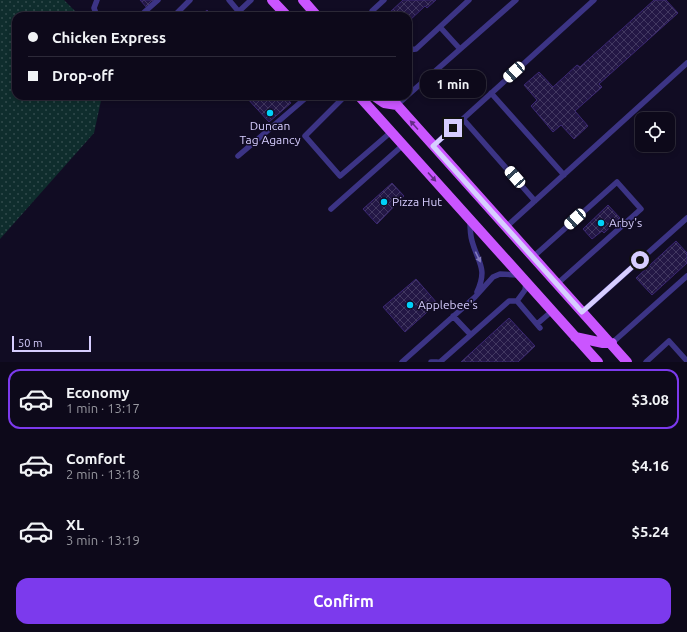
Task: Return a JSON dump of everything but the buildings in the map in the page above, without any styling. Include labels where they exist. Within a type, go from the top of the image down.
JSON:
[{"type":"main road","points":[[272,0],[283,12]]},
{"type":"main road","points":[[303,0],[314,12]]},
{"type":"main road","points":[[363,100],[598,362]]},
{"type":"main road","points":[[380,100],[384,103],[397,105]]},
{"type":"main road","points":[[393,100],[582,312],[612,343],[627,362]]},
{"type":"main road","points":[[575,337],[603,343],[612,343]]},
{"type":"lane","points":[[96,12],[94,8],[97,0]]},
{"type":"lane","points":[[144,12],[158,0]]},
{"type":"lane","points":[[178,12],[190,0]]},
{"type":"lane","points":[[228,0],[236,12]]},
{"type":"lane","points":[[239,12],[251,0]]},
{"type":"lane","points":[[372,12],[384,0]]},
{"type":"lane","points":[[412,50],[416,49],[469,0]]},
{"type":"lane","points":[[412,91],[516,0]]},
{"type":"lane","points":[[433,146],[594,0]]},
{"type":"lane","points":[[440,27],[460,49]]},
{"type":"lane","points":[[506,227],[687,63]]},
{"type":"lane","points":[[491,93],[564,175]]},
{"type":"lane","points":[[238,156],[303,100]]},
{"type":"lane","points":[[341,100],[305,136],[340,176],[391,132]]},
{"type":"lane","points":[[397,105],[402,100]]},
{"type":"lane","points":[[463,119],[535,201]]},
{"type":"lane","points":[[331,208],[403,145]]},
{"type":"lane","points":[[533,257],[617,182],[636,203],[641,209],[557,284]]},
{"type":"lane","points":[[582,312],[687,218]]},
{"type":"lane","points":[[470,219],[470,234],[481,262],[482,272],[480,285],[475,296]]},
{"type":"lane","points":[[402,362],[475,296],[493,276],[511,273],[523,279],[525,290],[517,301]]},
{"type":"lane","points":[[612,343],[687,276]]},
{"type":"lane","points":[[431,362],[438,362],[505,302],[517,301],[539,326],[552,311]]},
{"type":"lane","points":[[453,316],[470,334]]},
{"type":"lane","points":[[646,362],[669,341],[687,361]]},
{"type":"green space","points":[[0,0],[64,0],[75,12],[12,12],[12,100],[101,100],[94,133],[0,239]]},
{"type":"place","name":"Duncan Tag Agancy","points":[[270,113]]},
{"type":"place","name":"Pizza Hut","points":[[384,202]]},
{"type":"place","name":"Arby's","points":[[601,223]]},
{"type":"place","name":"Applebee's","points":[[410,305]]},
{"type":"route","points":[[453,128],[433,146],[582,312],[640,260]]}]
